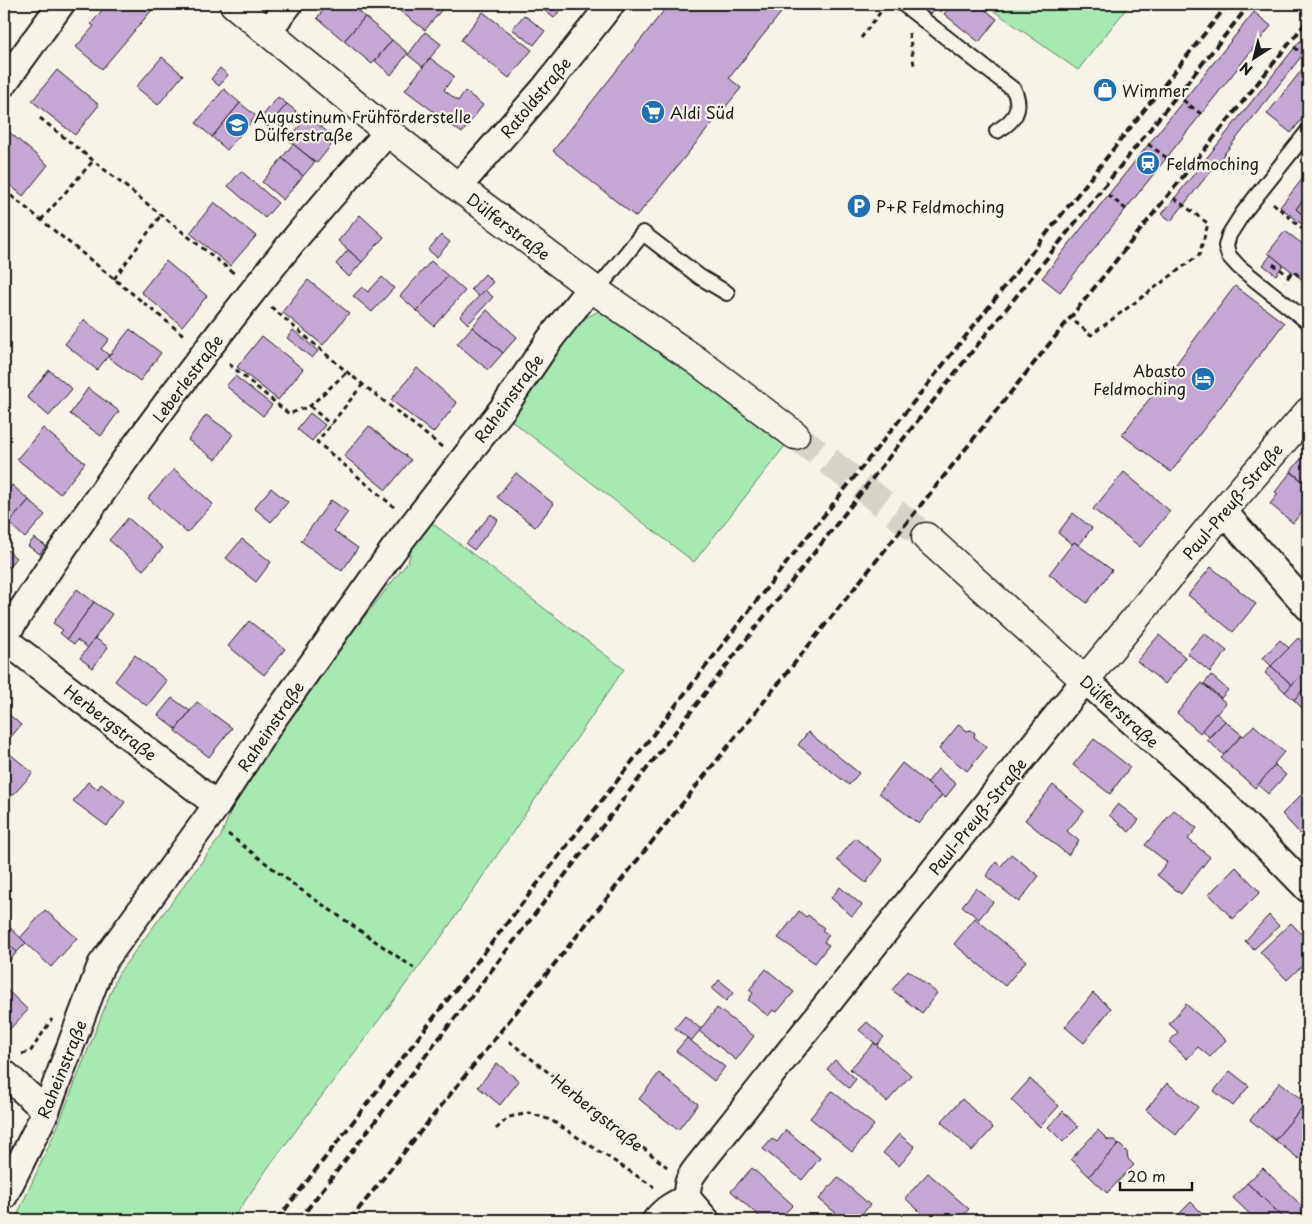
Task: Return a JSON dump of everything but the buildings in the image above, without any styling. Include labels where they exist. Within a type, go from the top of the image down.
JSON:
[{"type":"main road","name":"Dülferstraße","points":[[234,4],[388,132],[458,187],[594,289],[690,355],[795,435]]},
{"type":"main road","name":"Paul-Preuß-Straße","points":[[1085,680],[1223,511],[1308,412]]},
{"type":"main road","name":"Dülferstraße","points":[[926,537],[1085,680]]},
{"type":"street","points":[[4,83],[61,4]]},
{"type":"street","points":[[268,31],[289,4]]},
{"type":"street","name":"Ratoldstraße","points":[[458,187],[543,90],[611,4]]},
{"type":"street","name":"Leberlestraße","points":[[4,638],[82,520],[190,372],[298,235],[388,132]]},
{"type":"street","name":"Raheinstraße","points":[[4,1196],[46,1111],[101,965],[212,812],[273,719],[414,524],[504,407],[550,339],[594,289]]},
{"type":"street","points":[[1223,511],[1308,607]]},
{"type":"street","name":"Herbergstraße","points":[[4,638],[212,812]]},
{"type":"street","name":"Dülferstraße","points":[[1085,680],[1221,800],[1308,890]]},
{"type":"street","name":"Paul-Preuß-Straße","points":[[676,1201],[696,1170],[1085,680]]},
{"type":"street","points":[[8,1064],[46,1111]]},
{"type":"street","points":[[676,1201],[706,1220]]},
{"type":"lane","points":[[903,4],[1014,90],[1018,98],[1017,109],[1012,121],[997,131]]},
{"type":"lane","points":[[1308,130],[1231,231],[1226,243],[1229,256],[1239,267],[1308,322]]},
{"type":"lane","points":[[594,289],[643,233],[700,277],[728,293]]},
{"type":"path","points":[[861,38],[887,4]]},
{"type":"path","points":[[914,65],[908,34],[920,18]]},
{"type":"path","points":[[1294,47],[1308,58]]},
{"type":"path","points":[[1183,100],[1190,108],[1201,114]]},
{"type":"path","points":[[40,118],[237,276]]},
{"type":"path","points":[[1148,144],[1167,158]]},
{"type":"path","points":[[1152,157],[1157,150]]},
{"type":"path","points":[[41,220],[93,160]]},
{"type":"path","points":[[4,190],[189,338]]},
{"type":"path","points":[[1260,192],[1308,234]]},
{"type":"path","points":[[1108,195],[1127,210]]},
{"type":"path","points":[[1075,322],[1091,334],[1199,255],[1208,224],[1174,198]]},
{"type":"path","points":[[114,279],[161,215]]},
{"type":"path","points":[[1289,276],[1293,271],[1300,277]]},
{"type":"path","points":[[270,306],[348,372],[462,462]]},
{"type":"path","points":[[226,362],[289,414],[310,406],[348,372]]},
{"type":"path","points":[[363,384],[317,442],[414,524]]},
{"type":"path","points":[[310,406],[331,425]]},
{"type":"path","points":[[212,812],[297,887],[414,968]]},
{"type":"path","points":[[8,1064],[30,1052],[53,1018]]},
{"type":"path","name":"Herbergstraße","points":[[509,1041],[666,1167],[676,1201]]},
{"type":"path","points":[[496,1129],[509,1117],[529,1114],[551,1120],[676,1201]]},
{"type":"green space","points":[[984,4],[1130,4],[1078,70]]},
{"type":"green space","points":[[601,310],[658,344],[788,442],[694,562],[508,418],[575,323]]},
{"type":"green space","points":[[428,520],[624,669],[442,936],[267,1169],[232,1220],[15,1220],[59,1123],[118,974],[221,836],[231,810],[295,704],[408,562],[415,538]]},
{"type":"tunnel","points":[[795,435],[926,537]]},
{"type":"railway","points":[[277,1220],[758,599],[1228,4]]},
{"type":"railway","points":[[299,1220],[770,609],[955,373],[1250,4]]},
{"type":"railway","points":[[350,1220],[1308,20]]},
{"type":"place","name":"Wimmer","points":[[1105,90]]},
{"type":"place","name":"Aldi Süd","points":[[653,112]]},
{"type":"place","name":"Augustinum Frühförderstelle Dülferstraße","points":[[237,125]]},
{"type":"place","name":"Feldmoching","points":[[1148,163]]},
{"type":"place","name":"P+R Feldmoching","points":[[859,206]]},
{"type":"place","name":"Abasto Feldmoching","points":[[1203,379]]}]
